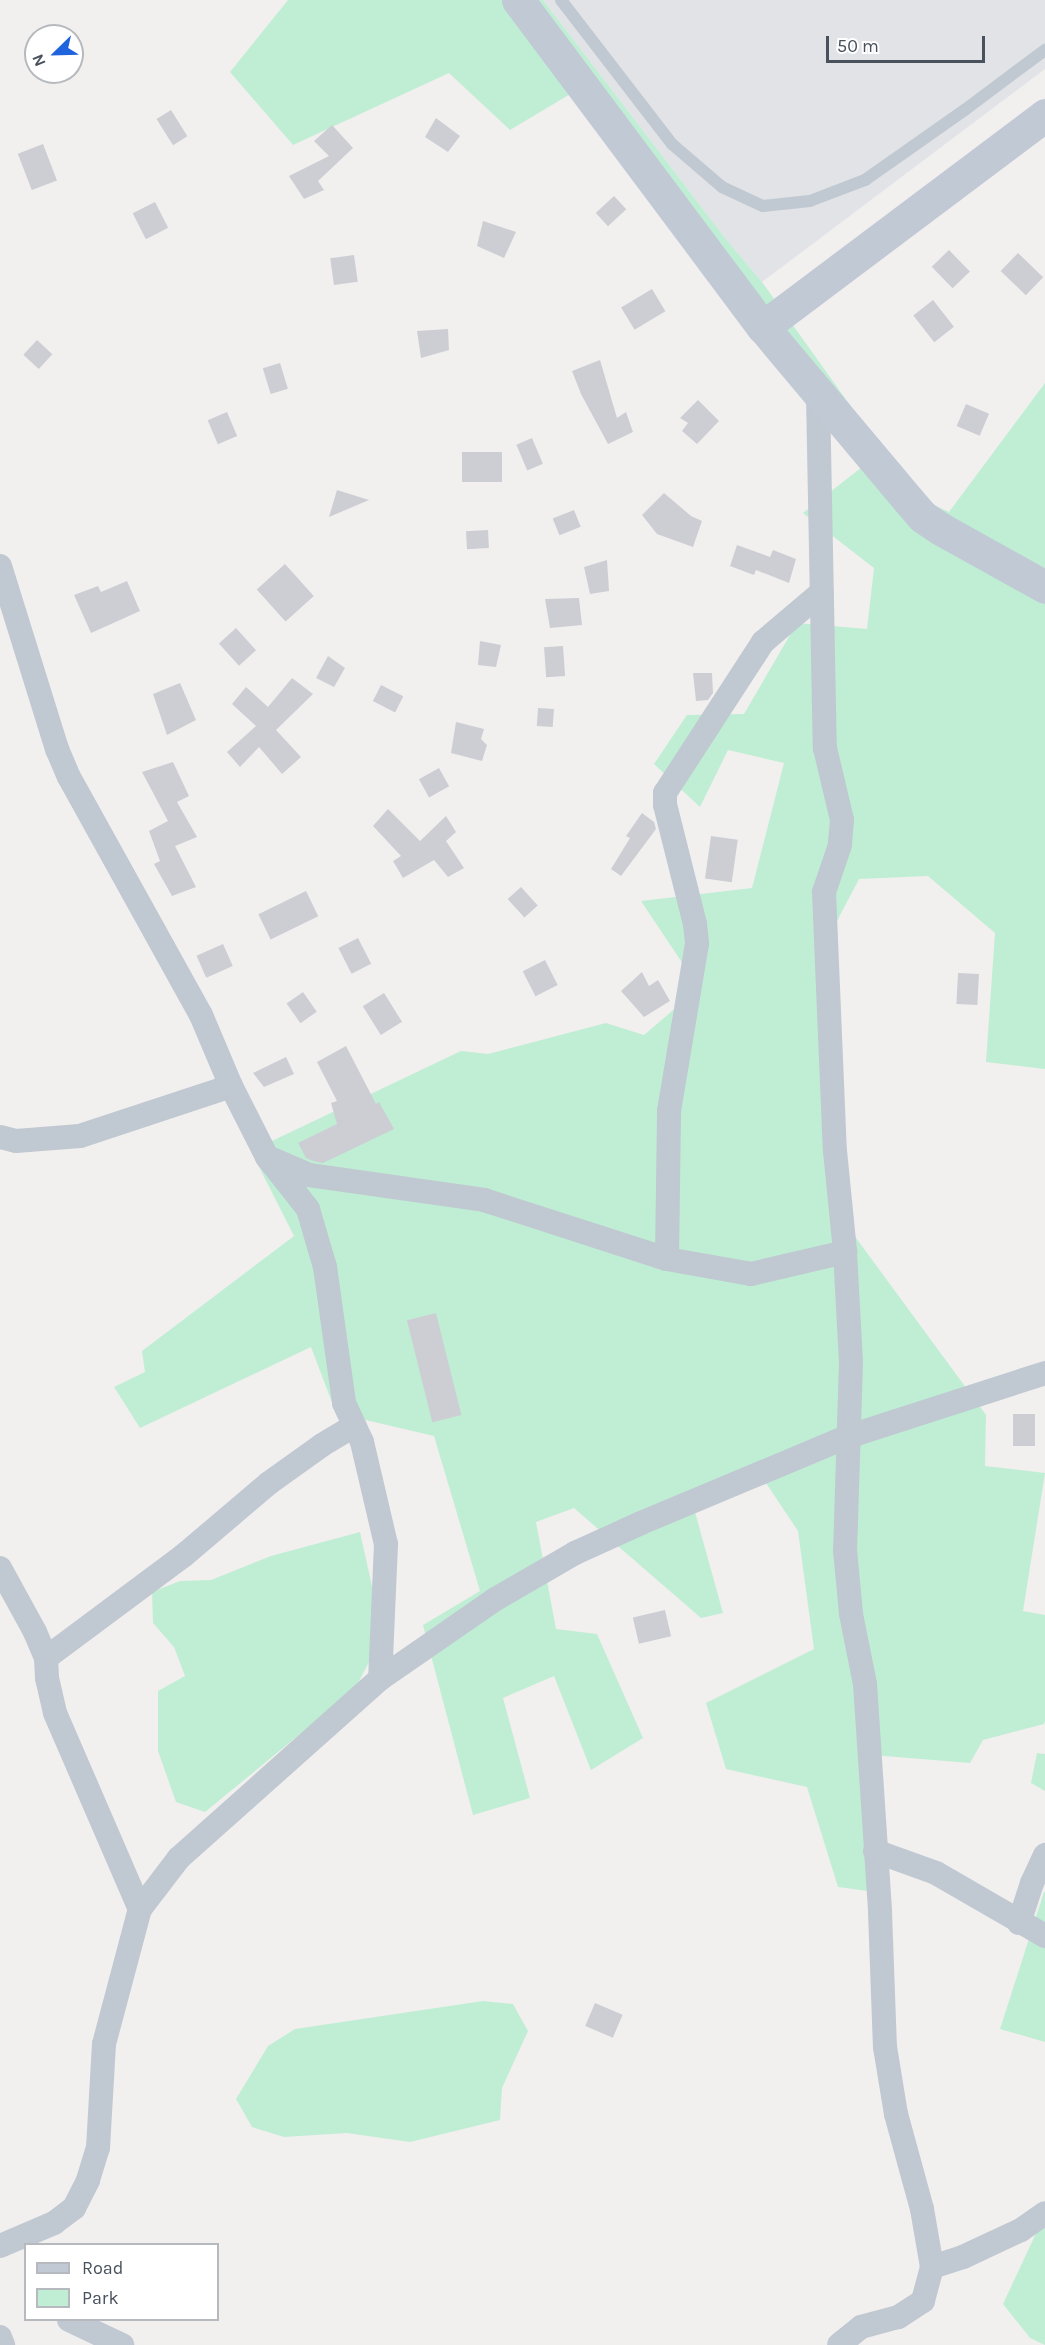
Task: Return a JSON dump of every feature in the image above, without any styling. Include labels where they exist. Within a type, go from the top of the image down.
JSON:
[{"type":"street","points":[[518,0],[763,327],[923,517],[1045,587]]},
{"type":"street","points":[[763,327],[1045,115]]},
{"type":"street","points":[[818,395],[825,748],[842,820],[840,846],[824,892],[835,1151],[845,1252],[850,1362],[845,1550],[851,1614],[865,1684],[885,2047],[896,2114],[922,2209],[932,2267],[923,2301],[898,2316],[861,2327],[839,2345]]},
{"type":"street","points":[[0,566],[63,763],[201,1016],[231,1086],[267,1156],[308,1209],[325,1267],[344,1403],[362,1442],[386,1544],[387,1563],[380,1679]]},
{"type":"street","points":[[667,1259],[669,1111],[697,943],[695,924],[665,806],[665,793],[670,781],[763,642],[822,592]]},
{"type":"street","points":[[0,1137],[16,1141],[80,1136],[231,1086]]},
{"type":"street","points":[[267,1156],[309,1175],[484,1200],[667,1259],[751,1274],[845,1252]]},
{"type":"street","points":[[0,2246],[43,2237],[54,2223],[74,2208],[88,2180],[98,2148],[104,2044],[141,1909],[179,1858],[380,1679],[494,1600],[575,1553],[847,1437],[1045,1373]]},
{"type":"street","points":[[46,1658],[183,1556],[269,1483],[354,1426]]},
{"type":"street","points":[[0,1568],[35,1632],[46,1658],[47,1678],[55,1713],[141,1909]]},
{"type":"street","points":[[875,1851],[936,1873],[1045,1936]]},
{"type":"street","points":[[1019,1923],[1032,1883],[1045,1855]]},
{"type":"street","points":[[932,2267],[963,2257],[1021,2230],[1045,2213]]},
{"type":"street","points":[[73,2321],[122,2345]]},
{"type":"street","points":[[0,2337],[3,2345]]},
{"type":"lane","points":[[561,0],[672,144],[722,187],[763,206],[810,201],[865,180],[966,110],[1045,50]]},
{"type":"shaded area","points":[[543,0],[1045,0],[1045,69],[762,282],[725,238]]},
{"type":"green space","points":[[288,0],[543,0],[725,238],[762,282],[915,496],[949,512],[1045,383],[1045,1069],[986,1062],[995,933],[928,876],[859,879],[816,961],[848,1227],[986,1415],[985,1466],[1045,1473],[1023,1611],[1045,1615],[1044,1724],[983,1740],[970,1763],[860,1754],[868,1891],[838,1887],[807,1787],[726,1769],[706,1703],[814,1649],[798,1531],[754,1465],[690,1494],[723,1613],[701,1618],[574,1508],[536,1522],[556,1629],[597,1634],[643,1738],[591,1770],[554,1676],[503,1698],[530,1798],[473,1815],[423,1625],[480,1591],[434,1436],[336,1413],[311,1347],[140,1428],[114,1387],[145,1372],[142,1351],[294,1236],[251,1151],[461,1051],[488,1054],[606,1023],[644,1035],[699,988],[641,901],[752,888],[784,763],[728,750],[700,807],[654,764],[687,715],[744,714],[797,623],[867,629],[874,568],[803,513],[866,464],[577,90],[510,130],[449,73],[293,145],[230,72]]},
{"type":"green space","points":[[360,1532],[374,1595],[370,1660],[355,1689],[205,1812],[176,1802],[158,1751],[158,1691],[185,1676],[174,1647],[153,1623],[152,1592],[180,1581],[211,1580],[271,1556]]},
{"type":"green space","points":[[1037,1753],[1045,1754],[1045,1791],[1031,1783]]},
{"type":"green space","points":[[1045,1892],[1045,2042],[1000,2029]]},
{"type":"green space","points":[[483,2001],[513,2004],[528,2031],[502,2088],[500,2120],[410,2142],[347,2133],[284,2137],[252,2127],[236,2099],[268,2046],[295,2029]]},
{"type":"green space","points":[[1045,2224],[1045,2345],[1030,2338],[1003,2304],[1038,2229]]},
{"type":"building","points":[[171,110],[187,136],[173,145],[157,119]]},
{"type":"building","points":[[436,118],[460,136],[448,152],[425,137]]},
{"type":"building","points":[[332,125],[353,148],[318,181],[324,190],[304,199],[289,176],[329,156],[314,141]]},
{"type":"building","points":[[43,144],[57,180],[32,190],[18,154]]},
{"type":"building","points":[[614,196],[626,209],[608,226],[596,213]]},
{"type":"building","points":[[155,202],[168,228],[146,239],[133,213]]},
{"type":"building","points":[[483,221],[516,232],[504,258],[477,246]]},
{"type":"building","points":[[949,250],[970,272],[953,288],[932,267]]},
{"type":"building","points":[[1018,253],[1043,277],[1026,295],[1001,271]]},
{"type":"building","points":[[354,255],[358,282],[334,285],[330,258]]},
{"type":"building","points":[[652,289],[665,311],[635,330],[621,308]]},
{"type":"building","points":[[933,300],[954,327],[934,342],[913,315]]},
{"type":"building","points":[[448,329],[449,350],[421,358],[417,331]]},
{"type":"building","points":[[37,340],[52,354],[39,369],[23,355]]},
{"type":"building","points":[[600,360],[617,418],[626,412],[633,432],[608,444],[581,394],[572,371]]},
{"type":"building","points":[[280,363],[288,389],[271,394],[263,368]]},
{"type":"building","points":[[698,400],[719,421],[697,444],[682,431],[688,423],[680,418]]},
{"type":"building","points":[[966,404],[989,414],[980,436],[957,426]]},
{"type":"building","points":[[227,412],[237,436],[218,444],[208,420]]},
{"type":"building","points":[[532,438],[543,464],[527,470],[516,445]]},
{"type":"building","points":[[462,452],[502,452],[502,482],[462,482]]},
{"type":"building","points":[[337,490],[369,500],[329,517]]},
{"type":"building","points":[[664,493],[691,516],[702,521],[693,547],[657,534],[642,515]]},
{"type":"building","points":[[574,510],[581,527],[559,535],[553,519]]},
{"type":"building","points":[[488,530],[489,548],[467,549],[466,531]]},
{"type":"building","points":[[737,545],[770,557],[773,550],[796,559],[789,583],[756,570],[754,575],[730,566]]},
{"type":"building","points":[[607,560],[609,591],[590,594],[584,567]]},
{"type":"building","points":[[285,564],[314,596],[286,621],[257,589]]},
{"type":"building","points":[[127,581],[140,611],[91,633],[74,595],[98,586],[101,592]]},
{"type":"building","points":[[579,598],[582,625],[550,628],[545,599]]},
{"type":"building","points":[[236,628],[256,650],[239,666],[219,643]]},
{"type":"building","points":[[480,641],[501,645],[496,667],[478,665]]},
{"type":"building","points":[[563,646],[565,676],[546,677],[544,647]]},
{"type":"building","points":[[328,656],[345,668],[334,687],[316,678]]},
{"type":"building","points":[[693,673],[712,673],[713,693],[708,700],[696,701]]},
{"type":"building","points":[[292,678],[313,694],[276,730],[301,757],[282,774],[259,747],[240,767],[227,752],[256,726],[232,704],[246,687],[268,707]]},
{"type":"building","points":[[180,683],[196,720],[167,735],[153,694]]},
{"type":"building","points":[[381,685],[403,696],[395,712],[373,701]]},
{"type":"building","points":[[538,708],[554,709],[553,727],[537,726]]},
{"type":"building","points":[[456,722],[484,729],[481,739],[487,745],[482,761],[451,753]]},
{"type":"building","points":[[173,762],[189,796],[177,802],[197,837],[175,846],[196,887],[172,896],[154,864],[160,861],[149,831],[168,821],[142,772]]},
{"type":"building","points":[[439,768],[449,786],[429,798],[419,779]]},
{"type":"building","points":[[388,809],[420,841],[446,816],[456,832],[446,841],[464,868],[448,877],[434,860],[403,878],[393,861],[401,856],[373,826]]},
{"type":"building","points":[[642,813],[654,822],[656,829],[621,876],[611,869],[630,838],[626,836]]},
{"type":"building","points":[[711,836],[738,840],[732,882],[705,879]]},
{"type":"building","points":[[521,887],[538,906],[524,918],[508,899]]},
{"type":"building","points":[[306,891],[318,916],[271,939],[258,914]]},
{"type":"building","points":[[358,938],[371,964],[352,974],[338,948]]},
{"type":"building","points":[[223,944],[233,966],[206,978],[197,956]]},
{"type":"building","points":[[545,960],[558,985],[535,996],[523,971]]},
{"type":"building","points":[[642,972],[649,986],[658,980],[670,1001],[644,1017],[621,991]]},
{"type":"building","points":[[958,973],[979,974],[977,1005],[956,1004]]},
{"type":"building","points":[[303,992],[317,1012],[300,1023],[287,1003]]},
{"type":"building","points":[[384,993],[402,1022],[381,1035],[363,1006]]},
{"type":"building","points":[[346,1046],[376,1104],[379,1102],[394,1129],[323,1163],[313,1161],[306,1158],[298,1143],[337,1124],[331,1103],[337,1101],[317,1062]]},
{"type":"building","points":[[286,1057],[294,1074],[264,1087],[253,1073]]},
{"type":"building","points":[[436,1313],[461,1415],[432,1422],[407,1320]]},
{"type":"building","points":[[1013,1414],[1035,1414],[1035,1446],[1013,1446]]},
{"type":"building","points":[[665,1610],[671,1636],[639,1644],[633,1617]]},
{"type":"building","points":[[595,2003],[623,2015],[613,2038],[585,2026]]}]
